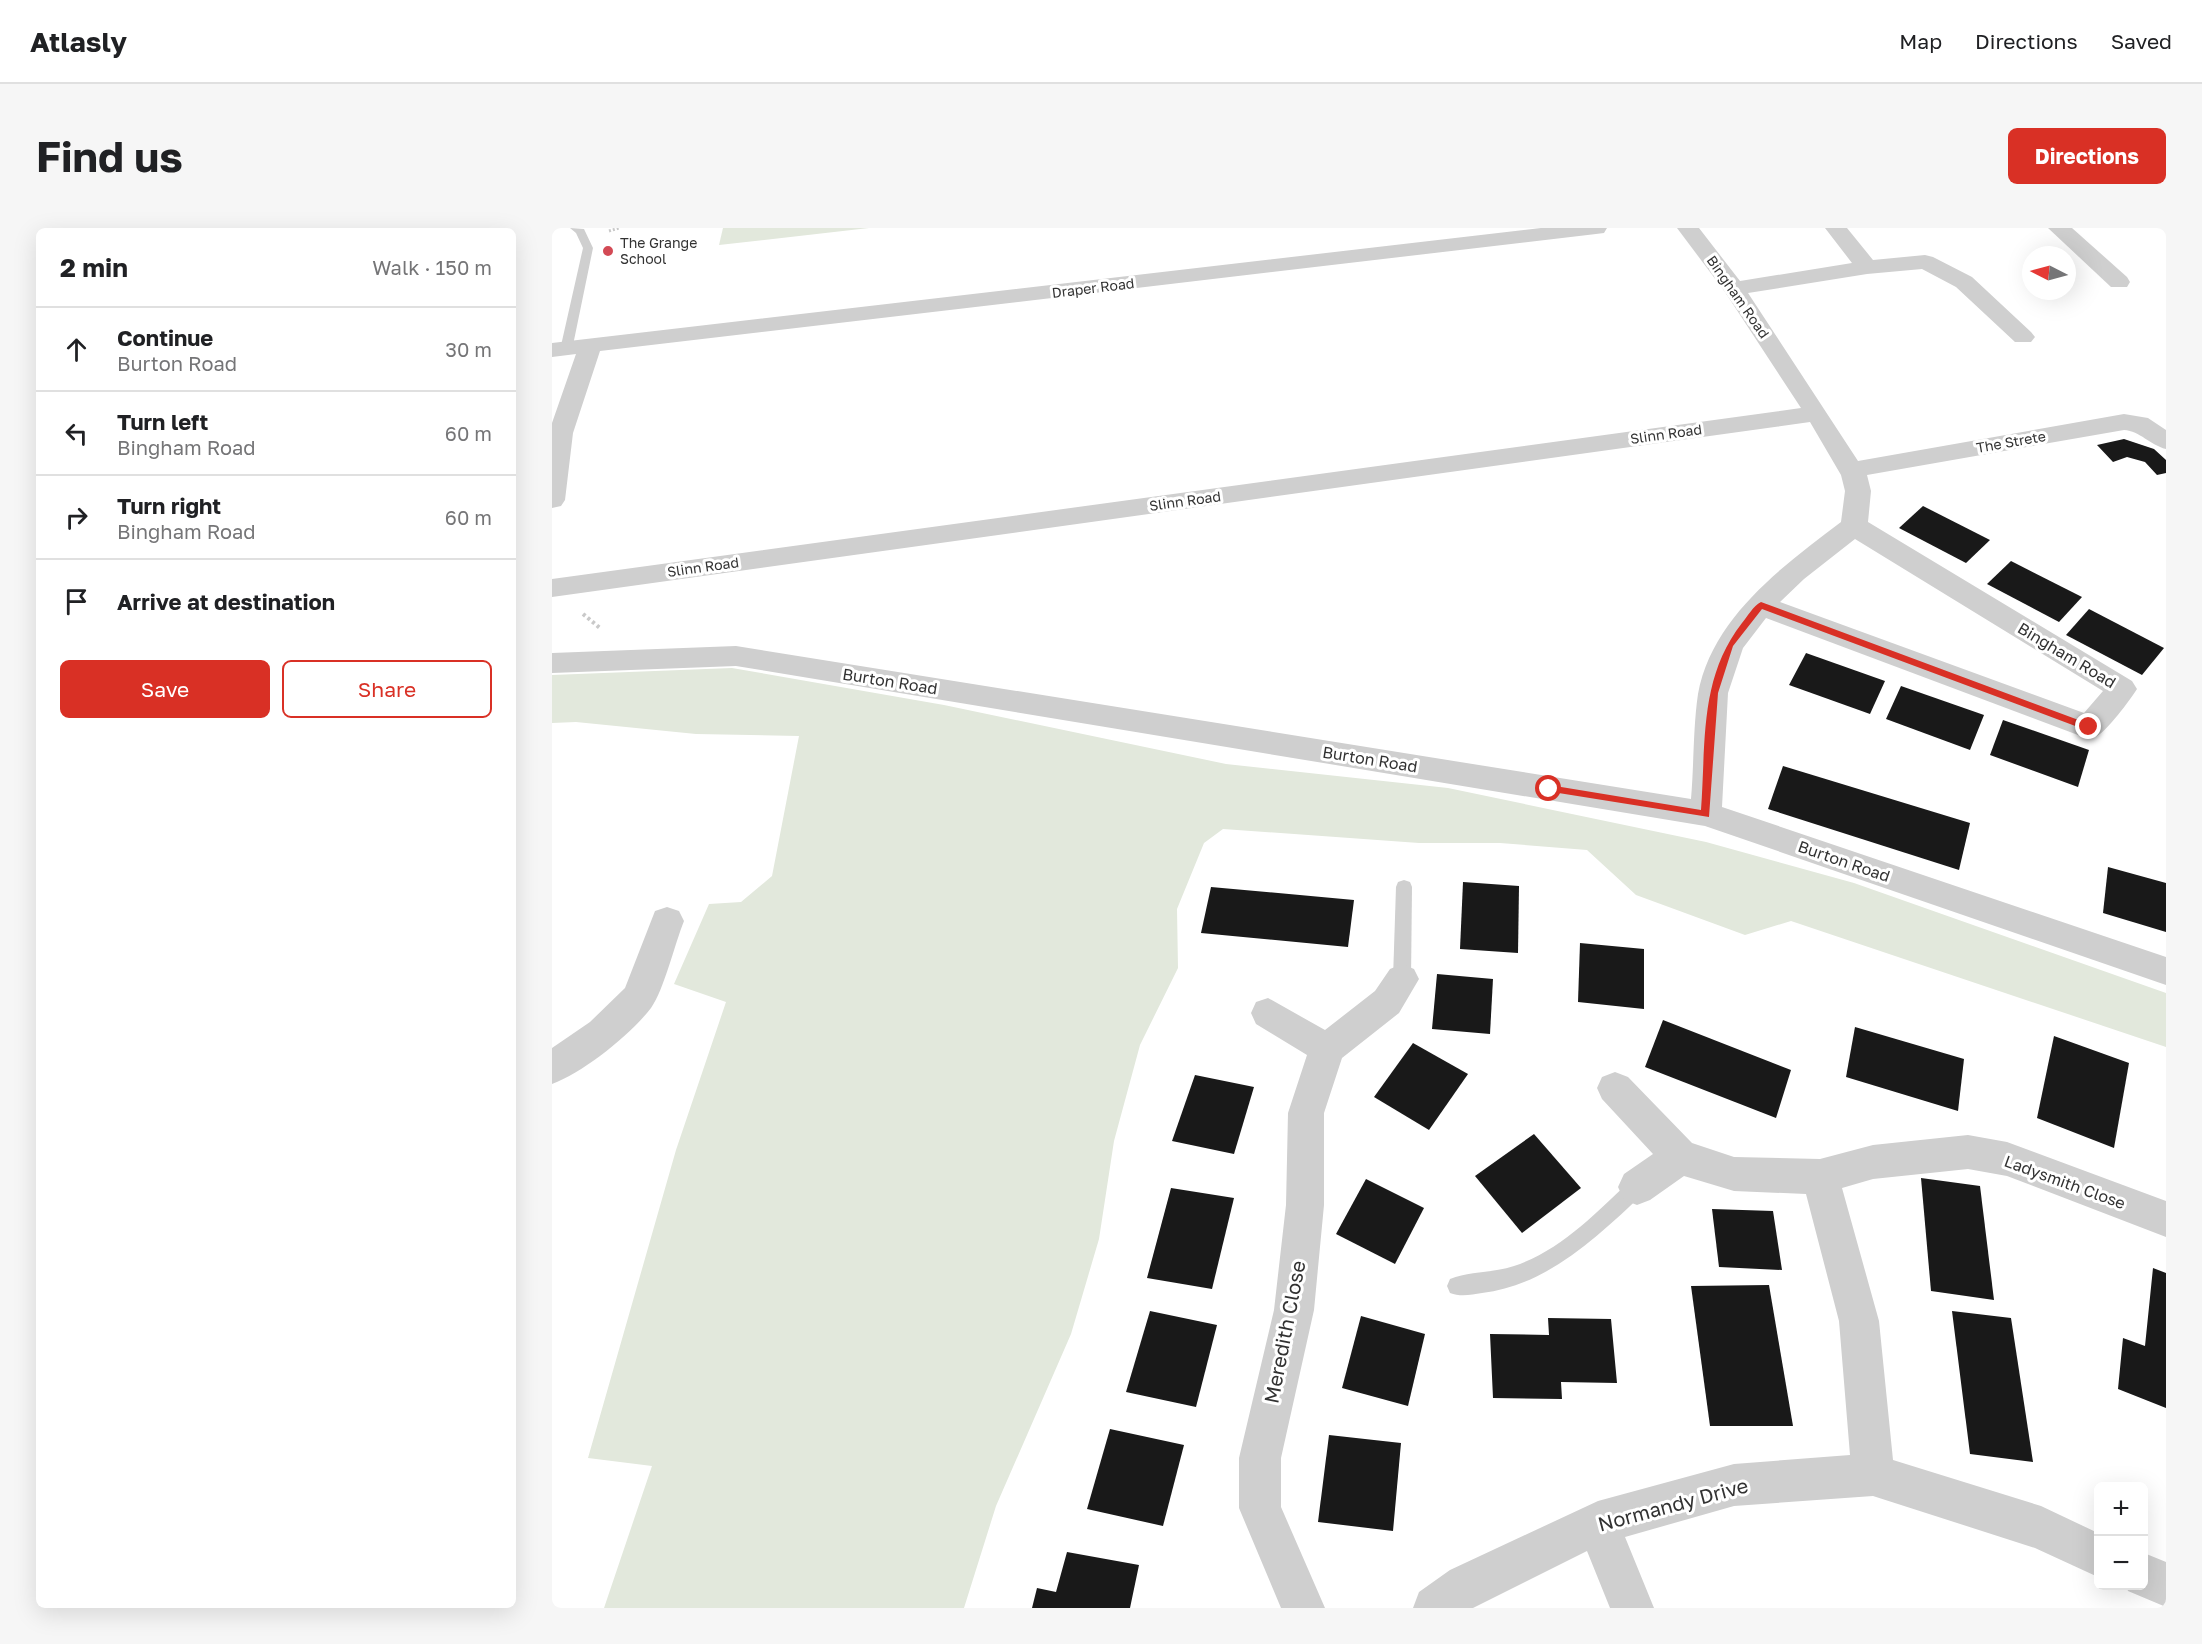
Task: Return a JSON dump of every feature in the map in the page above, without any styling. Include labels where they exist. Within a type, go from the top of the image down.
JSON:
[{"type":"street","name":"Draper Road","points":[[559,350],[1596,228]]},
{"type":"street","name":"Bingham Road","points":[[1688,228],[1734,289],[1817,413],[1851,470],[1858,491],[1854,526],[2122,688],[2089,727],[1761,605]]},
{"type":"street","points":[[1836,228],[1867,267]]},
{"type":"street","points":[[2059,228],[2119,282]]},
{"type":"street","points":[[1734,289],[1867,267],[1925,262],[1964,282],[2023,337]]},
{"type":"street","points":[[552,500],[556,434],[590,347]]},
{"type":"street","name":"Slinn Road","points":[[552,588],[1817,413]]},
{"type":"street","name":"The Strete","points":[[1851,470],[2124,422],[2139,423],[2166,441]]},
{"type":"street","points":[[1706,814],[1716,682],[1730,645],[1761,605],[1794,573],[1854,526]]},
{"type":"street","name":"Burton Road","points":[[552,663],[736,656],[1706,814],[2166,971]]},
{"type":"street","points":[[552,1068],[602,1033],[639,997],[667,921]]},
{"type":"street","points":[[1268,1013],[1327,1049],[1387,1002],[1402,979]]},
{"type":"street","name":"Meredith Close","points":[[1304,1608],[1260,1508],[1260,1458],[1294,1310],[1305,1205],[1306,1113],[1327,1049]]},
{"type":"street","name":"Ladysmith Close","points":[[1615,1088],[1680,1157],[1734,1174],[1820,1177],[1874,1162],[1968,1152],[2007,1159],[2166,1219]]},
{"type":"street","points":[[1637,1187],[1680,1157]]},
{"type":"street","points":[[1820,1177],[1859,1321],[1873,1475]]},
{"type":"street","name":"Normandy Drive","points":[[1435,1608],[1466,1586],[1598,1522],[1734,1485],[1873,1475],[2041,1528],[2094,1553]]},
{"type":"street","points":[[1598,1522],[1632,1608]]},
{"type":"street","points":[[2148,1577],[2166,1585]]},
{"type":"lane","points":[[559,350],[588,248],[580,231],[575,228]]},
{"type":"lane","points":[[1402,979],[1404,887]]},
{"type":"lane","points":[[1457,1286],[1497,1282],[1528,1271],[1563,1252],[1637,1187]]},
{"type":"path","points":[[606,233],[619,228]]},
{"type":"path","points":[[578,585],[574,606],[601,629]]},
{"type":"shaded area","points":[[723,228],[869,228],[719,245]]},
{"type":"shaded area","points":[[732,668],[944,705],[1226,764],[1448,788],[1706,842],[1854,883],[2166,993],[2166,1047],[1791,921],[1745,935],[1636,895],[1587,850],[1500,843],[1419,843],[1223,829],[1204,843],[1177,909],[1178,968],[1140,1045],[1114,1141],[1099,1239],[1071,1334],[996,1506],[964,1608],[604,1608],[652,1466],[588,1458],[676,1150],[726,1002],[674,984],[709,904],[741,902],[772,876],[799,736],[696,734],[576,722],[552,723],[552,675]]},
{"type":"building","points":[[2124,439],[2154,449],[2166,460],[2166,473],[2157,475],[2145,462],[2127,457],[2113,462],[2097,445]]},
{"type":"building","points":[[1923,506],[1990,540],[1966,563],[1899,528]]},
{"type":"building","points":[[2011,561],[2082,597],[2059,622],[1987,584]]},
{"type":"building","points":[[2089,609],[2164,648],[2142,675],[2066,635]]},
{"type":"building","points":[[1806,653],[1885,681],[1870,714],[1789,685]]},
{"type":"building","points":[[1901,686],[1984,715],[1970,750],[1886,719]]},
{"type":"building","points":[[2003,720],[2089,750],[2078,787],[1990,755]]},
{"type":"building","points":[[1783,766],[1970,823],[1959,870],[1768,809]]},
{"type":"building","points":[[2108,867],[2166,883],[2166,932],[2103,913]]},
{"type":"building","points":[[1463,882],[1519,886],[1518,953],[1460,949]]},
{"type":"building","points":[[1211,887],[1354,900],[1348,947],[1201,933]]},
{"type":"building","points":[[1580,943],[1644,949],[1644,1009],[1578,1002]]},
{"type":"building","points":[[1437,974],[1493,979],[1490,1034],[1432,1029]]},
{"type":"building","points":[[1663,1020],[1791,1070],[1776,1118],[1645,1067]]},
{"type":"building","points":[[1855,1027],[1964,1059],[1958,1111],[1846,1077]]},
{"type":"building","points":[[2054,1036],[2129,1063],[2114,1148],[2037,1118]]},
{"type":"building","points":[[1413,1043],[1468,1074],[1429,1130],[1374,1097]]},
{"type":"building","points":[[1195,1075],[1254,1087],[1234,1154],[1172,1141]]},
{"type":"building","points":[[1534,1134],[1581,1188],[1522,1233],[1475,1176]]},
{"type":"building","points":[[1921,1178],[1980,1186],[1994,1300],[1931,1291]]},
{"type":"building","points":[[1366,1179],[1424,1208],[1395,1264],[1336,1234]]},
{"type":"building","points":[[1171,1188],[1234,1198],[1212,1289],[1147,1278]]},
{"type":"building","points":[[1712,1209],[1773,1211],[1782,1270],[1719,1267]]},
{"type":"building","points":[[2153,1268],[2166,1273],[2166,1408],[2118,1389],[2123,1338],[2145,1346]]},
{"type":"building","points":[[1769,1285],[1793,1426],[1710,1426],[1691,1286]]},
{"type":"building","points":[[1150,1311],[1217,1325],[1196,1407],[1126,1392]]},
{"type":"building","points":[[1952,1311],[2011,1318],[2033,1462],[1970,1454]]},
{"type":"building","points":[[1361,1316],[1425,1334],[1408,1406],[1342,1388]]},
{"type":"building","points":[[1548,1318],[1611,1319],[1617,1383],[1561,1382],[1562,1399],[1493,1398],[1490,1334],[1549,1335]]},
{"type":"building","points":[[1110,1429],[1184,1445],[1163,1526],[1087,1509]]},
{"type":"building","points":[[1329,1435],[1401,1443],[1393,1531],[1318,1522]]},
{"type":"building","points":[[1067,1552],[1139,1565],[1130,1608],[1032,1608],[1037,1588],[1056,1592]]},
{"type":"place","name":"The Grange School","points":[[608,251]]},
{"type":"route","points":[[1549,789],[1706,814],[1713,693],[1719,670],[1730,645],[1761,605],[2089,727]]}]
